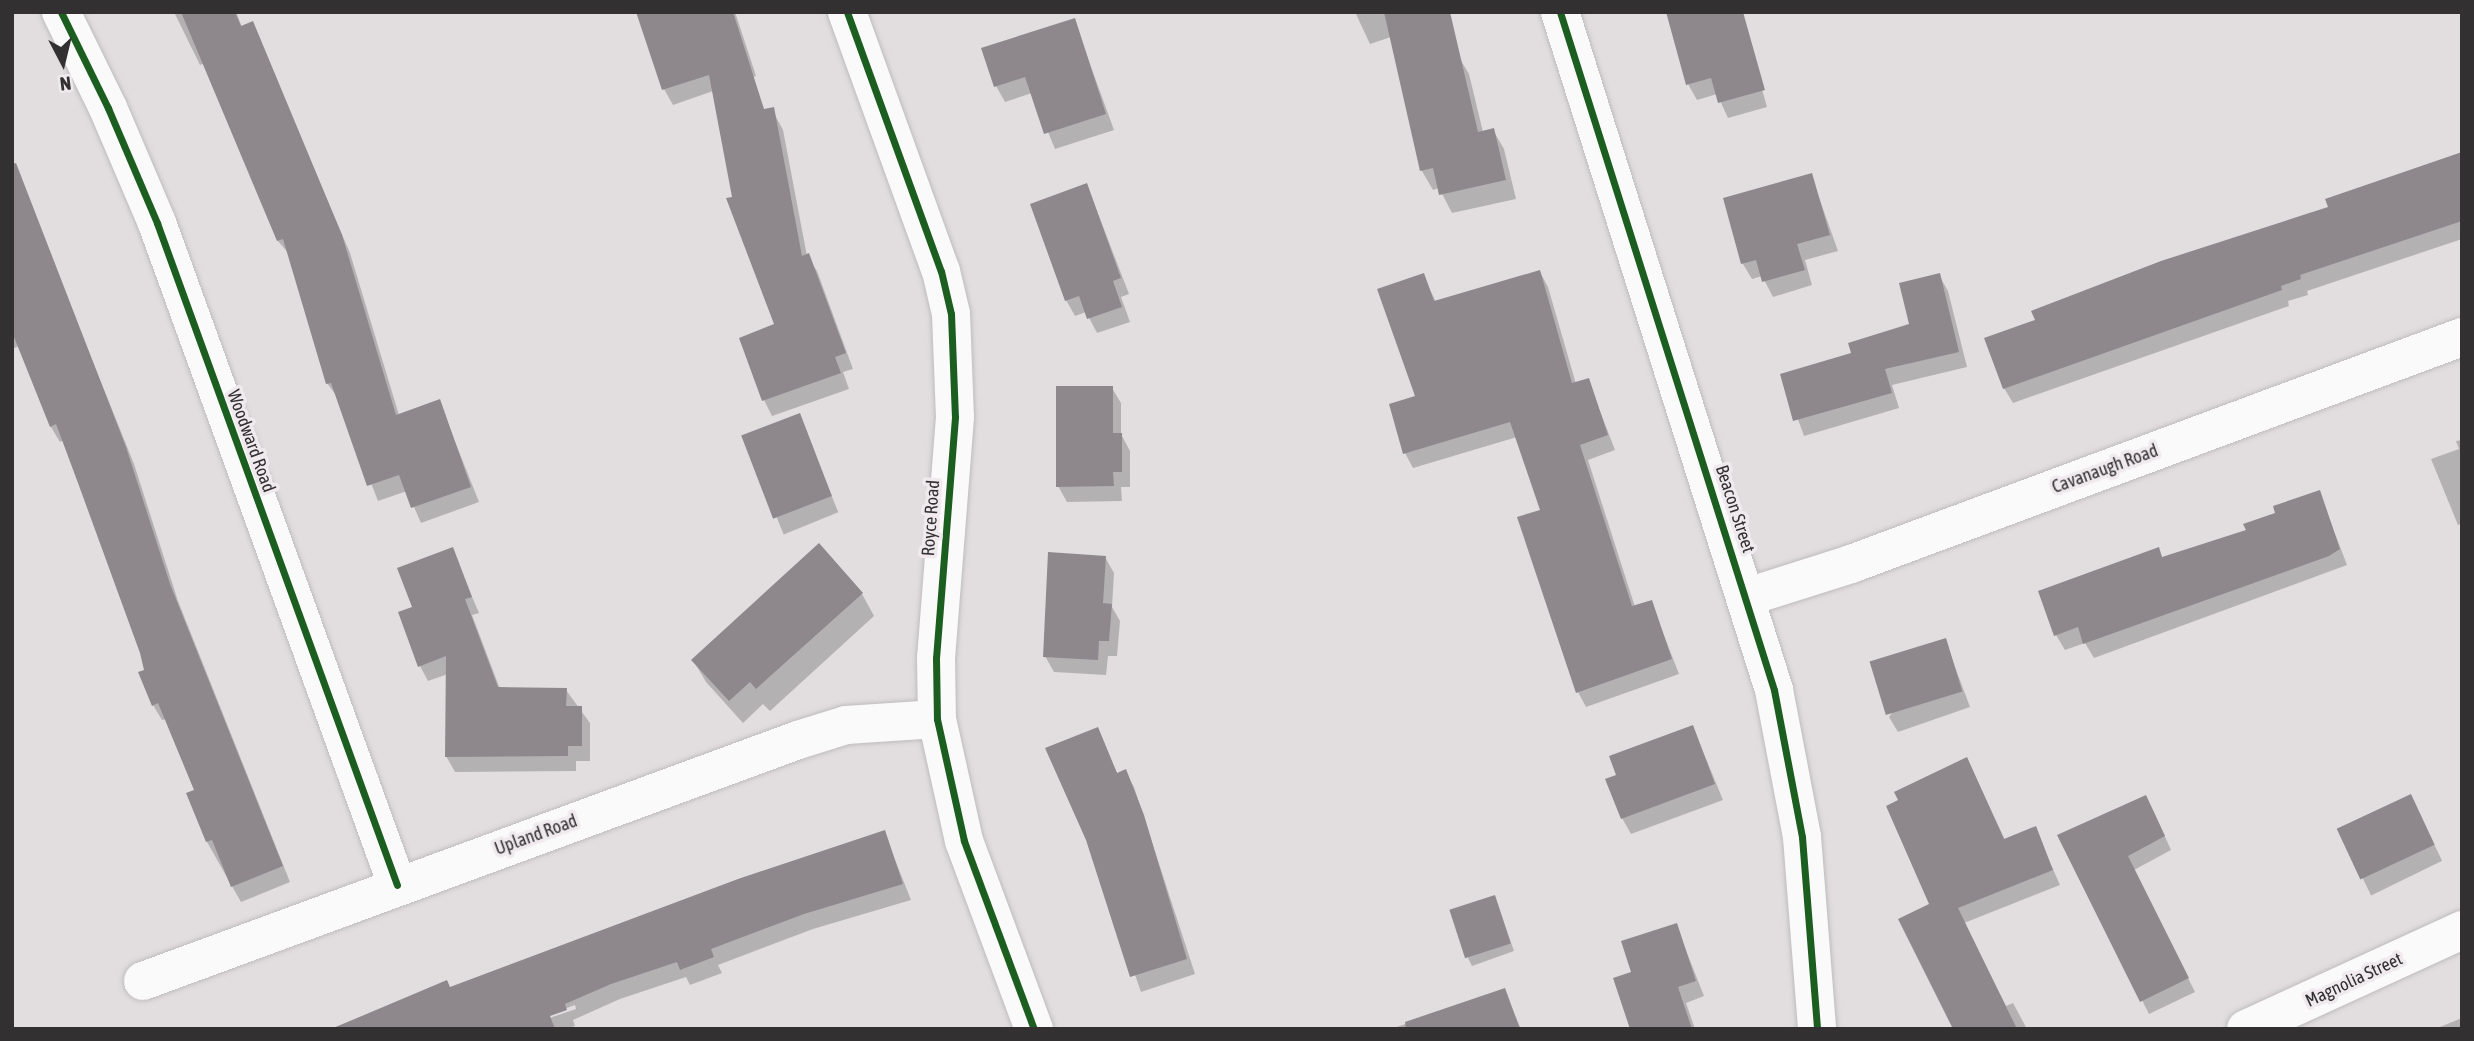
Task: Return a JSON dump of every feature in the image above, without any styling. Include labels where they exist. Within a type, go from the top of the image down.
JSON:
[{"type":"street","name":"Woodward Road","points":[[61,12],[108,108],[157,223],[397,885]]},
{"type":"street","name":"Royce Road","points":[[847,12],[941,271],[951,314],[955,417],[936,658],[937,719],[964,841],[1034,1029]]},
{"type":"street","name":"Beacon Street","points":[[1560,12],[1747,597],[1790,760],[1810,905],[1817,1029]]},
{"type":"street","name":"Cavanaugh Road","points":[[1747,597],[1851,564],[2462,337]]},
{"type":"street","name":"Upland Road","points":[[142,981],[397,885],[822,733],[892,719],[937,719]]},
{"type":"street","name":"Magnolia Street","points":[[2246,1029],[2462,930]]},
{"type":"building","points":[[181,12],[235,12],[241,26],[253,21],[342,235],[396,415],[440,399],[471,487],[411,508],[399,475],[367,486],[331,383],[326,384],[283,239],[277,241]]},
{"type":"building","points":[[636,12],[733,12],[764,109],[774,107],[802,256],[809,253],[846,353],[835,357],[841,373],[762,401],[739,338],[774,324],[726,198],[732,197],[709,75],[662,90]]},
{"type":"building","points":[[1384,12],[1450,12],[1478,132],[1494,128],[1506,180],[1439,195],[1433,168],[1420,171]]},
{"type":"building","points":[[1666,12],[1743,12],[1765,90],[1718,103],[1711,78],[1686,85]]},
{"type":"building","points":[[1075,18],[1106,114],[1044,134],[1025,77],[994,87],[981,48]]},
{"type":"building","points":[[2462,152],[2462,221],[2300,275],[2301,279],[2281,286],[2282,290],[2003,389],[1984,338],[2035,320],[2031,311],[2161,261],[2328,207],[2325,199]]},
{"type":"building","points":[[16,163],[126,447],[170,584],[283,866],[231,887],[212,840],[206,842],[186,793],[194,790],[158,703],[152,706],[138,672],[144,670],[140,653],[78,483],[56,424],[50,427],[12,332],[12,164]]},
{"type":"building","points":[[1812,173],[1830,235],[1797,244],[1805,270],[1762,282],[1756,260],[1741,264],[1723,198]]},
{"type":"building","points":[[1087,183],[1121,278],[1113,281],[1122,307],[1087,319],[1079,296],[1065,301],[1030,204]]},
{"type":"building","points":[[1540,270],[1572,383],[1589,378],[1608,435],[1580,445],[1632,606],[1652,600],[1672,659],[1576,693],[1517,517],[1540,510],[1510,422],[1403,454],[1389,404],[1415,396],[1377,289],[1424,273],[1434,301]]},
{"type":"building","points":[[1940,273],[1959,352],[1885,369],[1892,393],[1793,421],[1780,374],[1851,353],[1848,343],[1909,324],[1899,283]]},
{"type":"building","points":[[1056,386],[1113,386],[1113,433],[1122,433],[1122,472],[1113,472],[1114,486],[1056,487]]},
{"type":"building","points":[[800,413],[832,496],[773,519],[741,436]]},
{"type":"building","points":[[2320,490],[2340,549],[2329,556],[2083,644],[2078,627],[2054,636],[2038,591],[2159,547],[2162,557],[2246,530],[2243,524],[2275,513],[2273,506]]},
{"type":"building","points":[[819,543],[863,593],[756,689],[750,682],[729,701],[691,660]]},
{"type":"building","points":[[453,547],[472,597],[465,599],[498,687],[567,688],[566,706],[582,706],[582,746],[568,746],[568,756],[445,757],[446,656],[418,667],[398,612],[412,607],[397,568]]},
{"type":"building","points":[[1048,552],[1106,556],[1103,603],[1112,604],[1109,641],[1099,641],[1098,660],[1043,657]]},
{"type":"building","points":[[1946,638],[1962,692],[1886,715],[1869,661]]},
{"type":"building","points":[[1693,725],[1715,784],[1621,819],[1605,779],[1616,775],[1609,756]]},
{"type":"building","points":[[1098,727],[1117,773],[1126,769],[1144,815],[1187,959],[1130,977],[1086,840],[1045,748]]},
{"type":"building","points":[[1967,757],[2004,839],[2036,826],[2053,870],[1958,908],[2017,1029],[1953,1029],[1898,919],[1929,904],[1886,806],[1898,800],[1894,792]]},
{"type":"building","points":[[2411,794],[2435,845],[2360,879],[2337,829]]},
{"type":"building","points":[[2146,795],[2165,836],[2128,856],[2189,978],[2140,1002],[2057,835]]},
{"type":"building","points":[[885,830],[903,884],[804,914],[711,949],[714,957],[680,970],[677,962],[611,984],[565,1004],[567,1010],[550,1016],[555,1029],[331,1029],[447,980],[450,987],[738,879]]},
{"type":"building","points":[[1495,895],[1511,944],[1465,958],[1449,910]]},
{"type":"building","points":[[1677,923],[1696,981],[1678,987],[1692,1029],[1630,1029],[1613,978],[1631,972],[1621,941]]},
{"type":"building","points":[[1505,988],[1520,1029],[1406,1029],[1405,1022]]},
{"type":"cycle path","points":[[61,12],[108,108],[157,223],[397,885]]},
{"type":"cycle path","points":[[847,12],[941,271],[951,314],[955,417],[936,658],[937,719],[964,841],[1034,1029]]},
{"type":"cycle path","points":[[1560,12],[1774,690],[1802,837],[1817,1029]]}]
